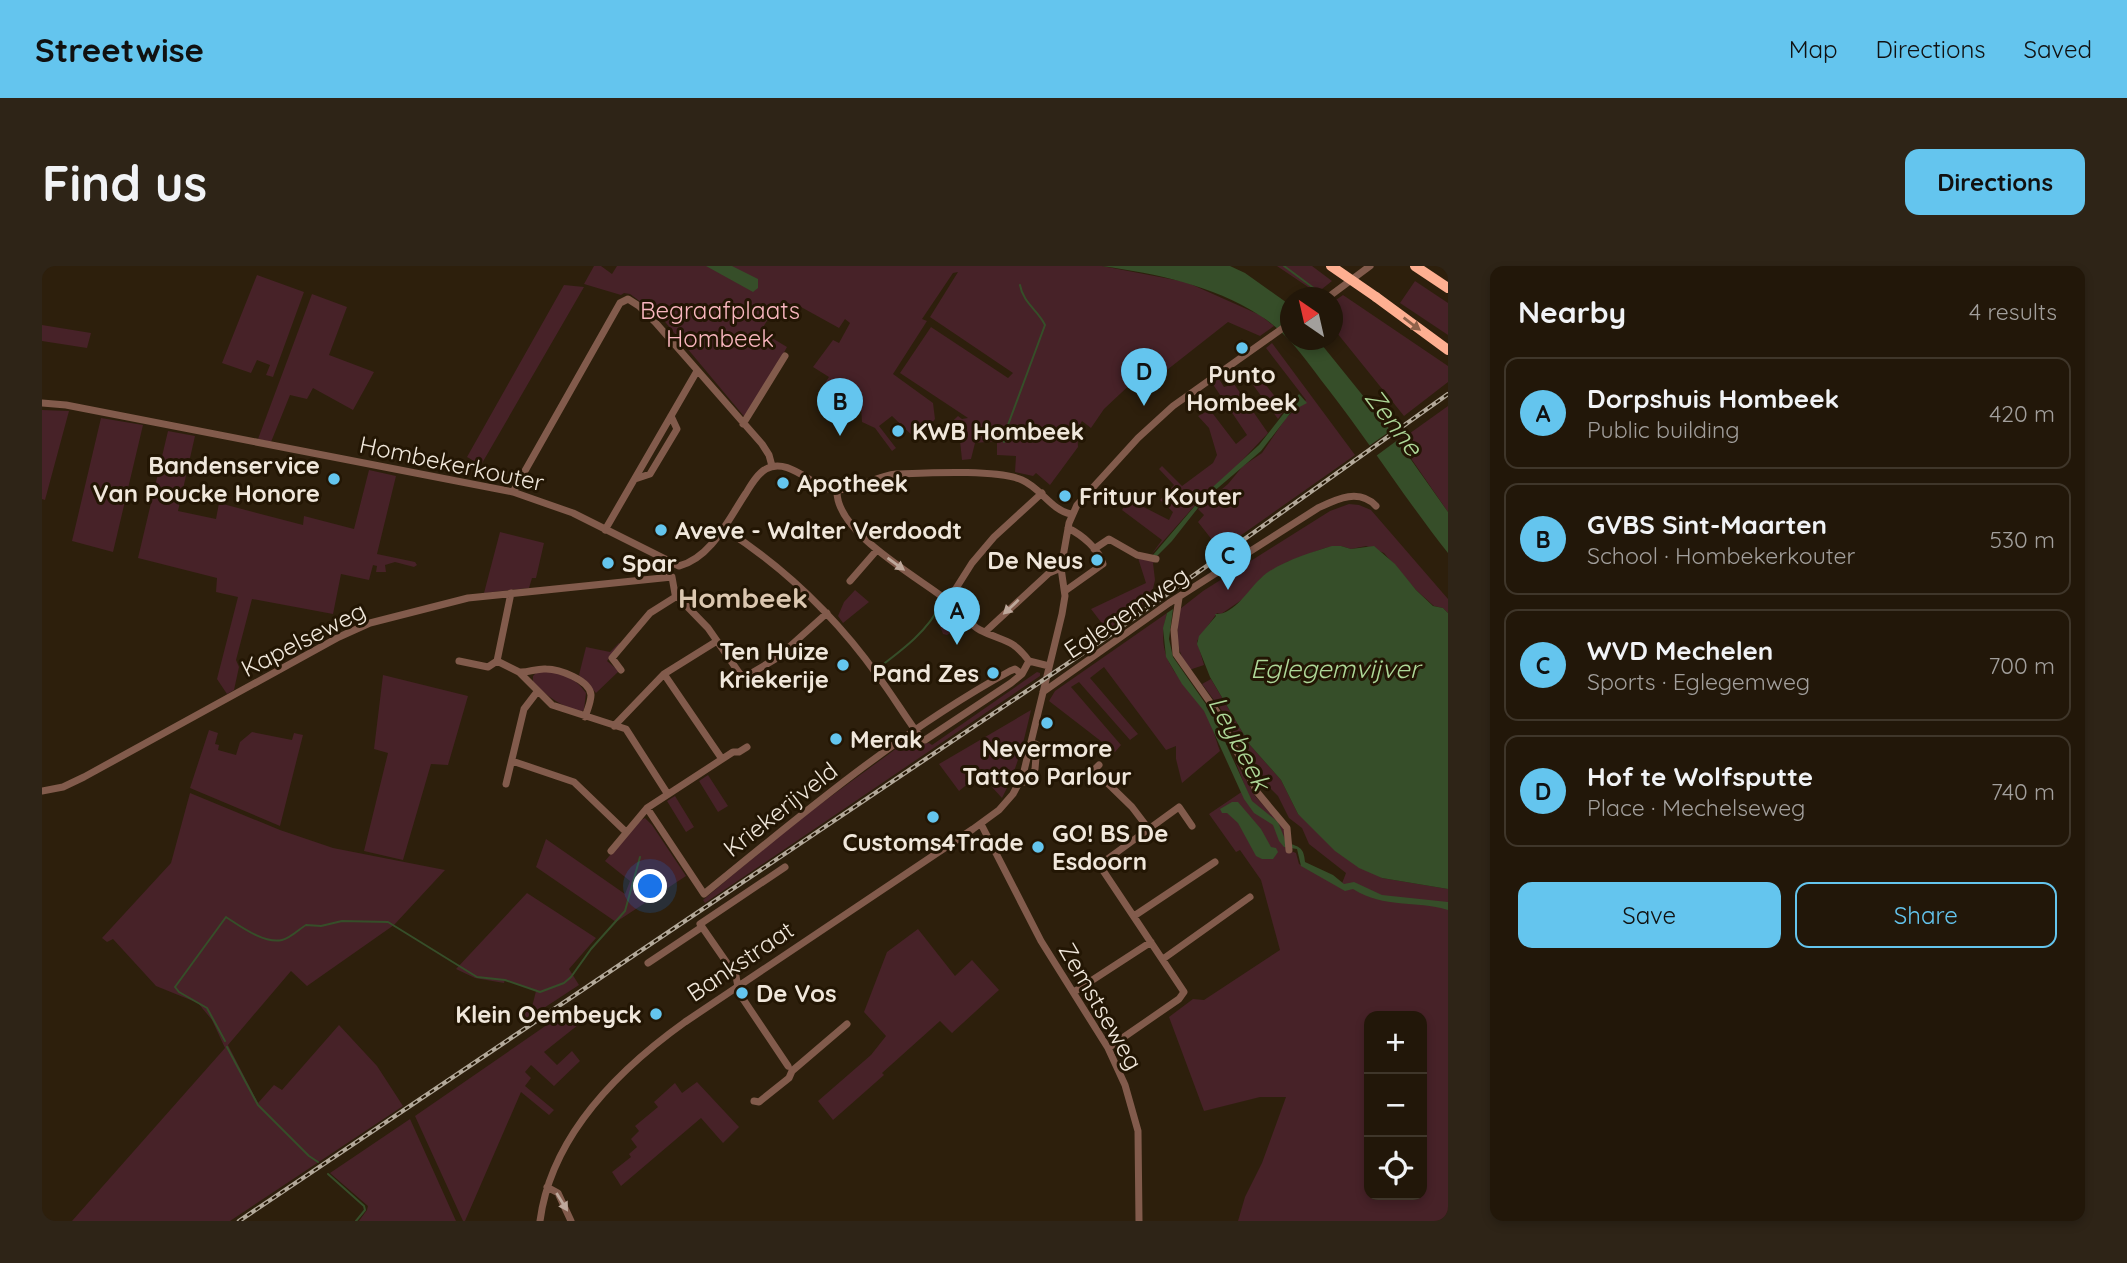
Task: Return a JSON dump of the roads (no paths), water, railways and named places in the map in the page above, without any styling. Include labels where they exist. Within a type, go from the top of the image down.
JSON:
[{"type":"highway","points":[[1331,266],[1448,350]]},
{"type":"highway","points":[[1418,268],[1448,288]]},
{"type":"street","points":[[1341,287],[1370,266]]},
{"type":"street","points":[[513,492],[624,300],[628,299],[647,313],[768,452],[772,466]]},
{"type":"street","points":[[827,613],[777,658],[745,677],[677,596],[672,577],[679,566],[690,563],[701,555],[723,528],[757,477],[772,466],[785,467],[820,486],[837,491],[883,475],[896,474],[985,474],[1020,479],[1042,493],[1054,505],[1071,514],[1138,438],[1173,406],[1280,330]]},
{"type":"street","points":[[743,424],[785,356]]},
{"type":"street","points":[[605,530],[697,371]]},
{"type":"street","name":"Hombekerkouter","points":[[42,403],[66,405],[513,492],[573,513],[679,566]]},
{"type":"street","points":[[635,479],[650,474],[677,429],[671,416]]},
{"type":"street","points":[[837,491],[841,510],[877,550],[948,601],[979,630],[1010,641],[1029,661],[1049,666]]},
{"type":"street","points":[[948,601],[972,563],[994,537],[1042,493]]},
{"type":"street","name":"Eglegemweg","points":[[1043,692],[1167,606],[1318,508],[1337,499],[1355,496],[1364,497],[1376,506]]},
{"type":"street","name":"Bankstraat","points":[[540,1221],[547,1187],[560,1154],[576,1127],[631,1066],[668,1034],[981,824],[999,810],[1019,783],[1030,781],[1035,769],[1037,745],[1031,742],[1062,614],[1065,591],[1061,568],[1071,514]]},
{"type":"street","points":[[723,528],[756,549],[827,613],[877,675],[915,731],[925,740],[1011,684],[1022,674],[1029,661]]},
{"type":"street","points":[[1065,591],[1103,564],[1094,549],[1079,534],[1068,528]]},
{"type":"street","points":[[1094,549],[1109,539],[1137,555],[1156,559]]},
{"type":"street","points":[[850,580],[877,550]]},
{"type":"street","points":[[985,632],[1049,573],[1061,568]]},
{"type":"street","name":"Kapelseweg","points":[[42,791],[63,787],[84,777],[339,638],[370,624],[452,601],[672,577]]},
{"type":"street","points":[[459,661],[488,667],[497,661],[511,593]]},
{"type":"street","points":[[621,670],[612,658],[650,614],[677,596]]},
{"type":"street","points":[[1179,598],[1174,630],[1176,654],[1217,712],[1257,792],[1287,828],[1289,850]]},
{"type":"street","points":[[614,726],[664,674],[717,641]]},
{"type":"street","points":[[497,661],[519,672],[529,673],[544,668],[574,676],[590,691],[585,717]]},
{"type":"street","name":"Kriekerijveld","points":[[647,808],[704,894],[828,793],[915,731],[973,691],[1010,671],[1015,669],[1022,674]]},
{"type":"street","points":[[519,672],[552,705],[626,729],[667,793]]},
{"type":"street","points":[[664,674],[722,759]]},
{"type":"street","points":[[506,784],[524,709],[537,692]]},
{"type":"street","points":[[611,851],[647,808],[733,752],[747,747]]},
{"type":"street","points":[[512,761],[574,782],[626,832]]},
{"type":"street","points":[[1099,765],[1094,770],[1132,807],[1148,828]]},
{"type":"street","points":[[1108,1048],[1182,996],[1183,988],[1102,869],[1103,860],[1179,807],[1192,826]]},
{"type":"street","name":"Zemstseweg","points":[[981,824],[1041,941],[1108,1048],[1125,1085],[1138,1131],[1139,1221]]},
{"type":"street","points":[[1134,916],[1215,862]]},
{"type":"street","points":[[785,867],[700,924],[736,976],[737,987],[788,1066]]},
{"type":"street","points":[[1163,959],[1251,897]]},
{"type":"street","points":[[648,963],[702,928]]},
{"type":"street","points":[[1074,992],[1151,942]]},
{"type":"street","points":[[754,1101],[759,1102],[764,1098],[847,1024]]},
{"type":"street","points":[[547,1187],[558,1193],[571,1221]]},
{"type":"water","points":[[706,266],[732,266],[758,279],[758,288],[753,292]]},
{"type":"water","name":"Zenne","points":[[1102,266],[1230,266],[1245,273],[1280,298],[1280,331],[1259,315],[1222,296],[1184,282]]},
{"type":"water","name":"Zenne","points":[[1298,350],[1326,350],[1385,423],[1448,512],[1448,553],[1417,513]]},
{"type":"water","points":[[1299,394],[1307,403],[1292,411],[1261,451],[1205,499],[1172,541],[1157,556],[1153,555],[1205,494],[1259,445]]},
{"type":"water","name":"Eglegemvijver","points":[[1332,546],[1351,549],[1374,546],[1395,564],[1433,606],[1443,608],[1448,613],[1448,889],[1382,878],[1359,868],[1335,851],[1298,814],[1281,780],[1250,745],[1210,677],[1197,644],[1199,636],[1215,614],[1222,614],[1234,607],[1261,578],[1295,559]]},
{"type":"water","points":[[1173,609],[1169,639],[1173,657],[1212,713],[1252,801],[1278,822],[1286,842],[1302,850],[1305,862],[1333,875],[1344,884],[1354,882],[1382,895],[1448,902],[1448,910],[1388,902],[1353,889],[1345,891],[1301,866],[1297,849],[1284,847],[1273,825],[1254,813],[1244,799],[1204,711],[1182,684],[1166,657],[1163,628],[1167,613]]},
{"type":"water","points":[[1232,802],[1238,802],[1261,829],[1271,847],[1276,848],[1278,852],[1273,859],[1256,856],[1238,823],[1227,813],[1222,813],[1220,809]]},
{"type":"waterway","points":[[1284,266],[1312,287]]},
{"type":"waterway","points":[[1004,442],[1045,325],[1024,297],[1020,285]]},
{"type":"waterway","points":[[877,669],[921,632],[941,604]]},
{"type":"waterway","points":[[225,1041],[207,1008],[175,987],[226,917],[252,933],[275,941],[289,937],[306,925],[321,926],[342,921],[388,922],[477,977],[505,980],[540,992],[564,983],[571,977],[591,949],[625,911],[640,857]]},
{"type":"waterway","points":[[227,1047],[258,1105],[318,1162]]},
{"type":"waterway","points":[[328,1174],[364,1206],[365,1210],[356,1221]]},
{"type":"railway","points":[[239,1221],[1107,637],[1448,394]]},
{"type":"place","name":"Punto Hombeek","points":[[1242,348]]},
{"type":"place","name":"Hof te Wolfsputte","points":[[1144,406]]},
{"type":"place","name":"KWB Hombeek","points":[[898,431]]},
{"type":"place","name":"GVBS Sint-Maarten","points":[[840,436]]},
{"type":"place","name":"Bandenservice Van Poucke Honore","points":[[334,479]]},
{"type":"place","name":"Apotheek","points":[[783,483]]},
{"type":"place","name":"Frituur Kouter","points":[[1065,496]]},
{"type":"place","name":"Aveve - Walter Verdoodt","points":[[661,530]]},
{"type":"place","name":"De Neus","points":[[1097,560]]},
{"type":"place","name":"Spar","points":[[608,563]]},
{"type":"place","name":"WVD Mechelen","points":[[1228,590]]},
{"type":"place","name":"Dorpshuis Hombeek","points":[[957,645]]},
{"type":"place","name":"Ten Huize Kriekerije","points":[[843,665]]},
{"type":"place","name":"Pand Zes","points":[[993,673]]},
{"type":"place","name":"Nevermore Tattoo Parlour","points":[[1047,723]]},
{"type":"place","name":"Merak","points":[[836,739]]},
{"type":"place","name":"Customs4Trade","points":[[933,817]]},
{"type":"place","name":"GO! BS De Esdoorn","points":[[1038,847]]},
{"type":"place","name":"De Vos","points":[[742,993]]},
{"type":"place","name":"Klein Oembeyck","points":[[656,1014]]},
{"type":"district","name":"Hombeek","points":[[743,597]]},
{"type":"park label","name":"Begraafplaats Hombeek","points":[[720,324]]},
{"type":"water label","name":"Leybeek","points":[[1240,743]]}]
